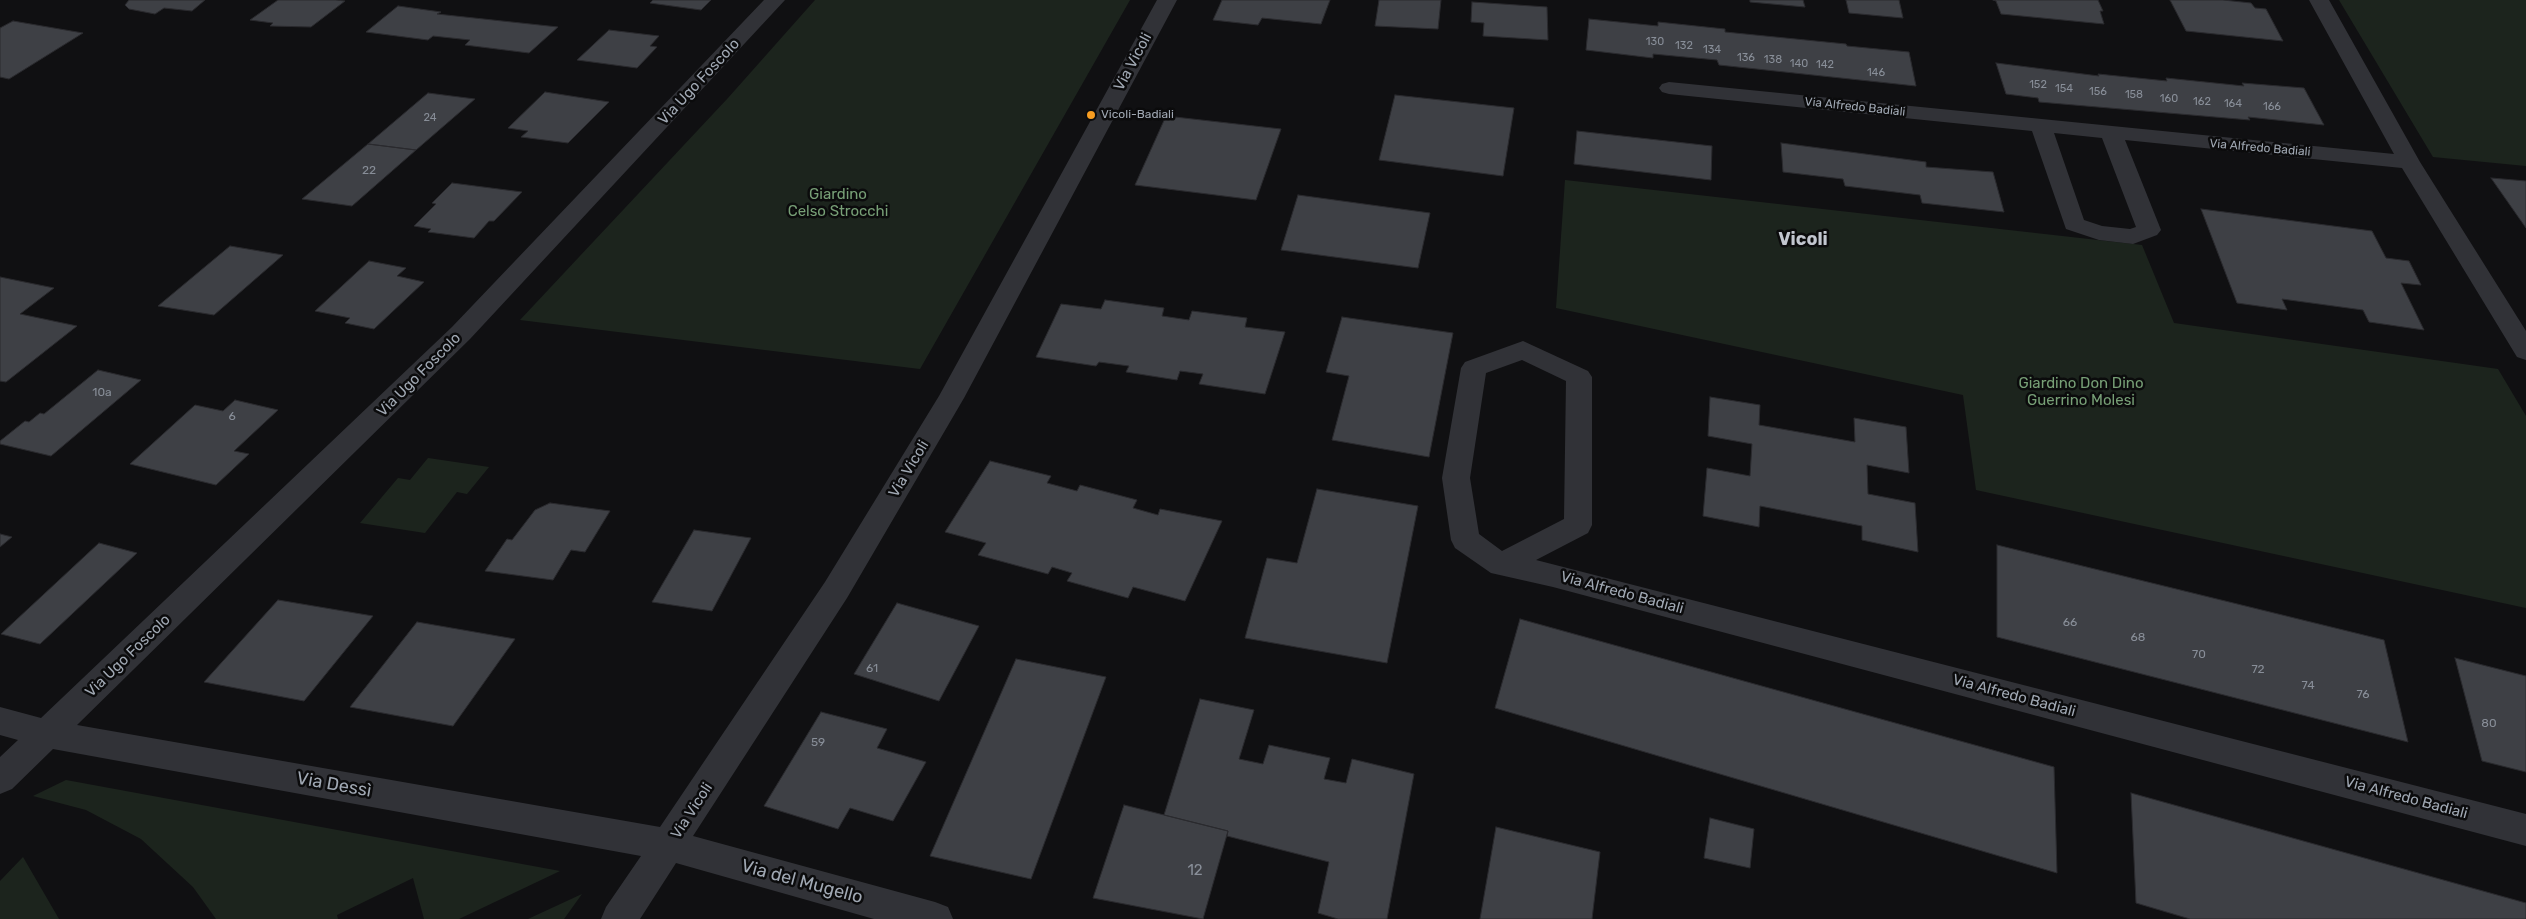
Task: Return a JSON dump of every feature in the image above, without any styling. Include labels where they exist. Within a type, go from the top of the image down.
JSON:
[{"type":"street","name":"Via Ugo Foscolo","points":[[0,779],[462,333],[775,0]]},
{"type":"street","name":"Via Vicoli","points":[[620,919],[836,590],[951,398],[1167,0]]},
{"type":"street","points":[[2319,0],[2409,162],[2526,351]]},
{"type":"street","name":"Via Alfredo Badiali","points":[[1669,88],[2041,127],[2409,162]]},
{"type":"street","points":[[2041,127],[2074,224],[2099,233],[2133,237],[2149,230],[2111,133]]},
{"type":"street","name":"Via Alfredo Badiali","points":[[1501,565],[1578,525],[1579,378],[1523,350],[1474,368],[1456,478],[1465,540],[1501,565],[1562,577],[2526,830]]},
{"type":"street","name":"Via Dessì","points":[[0,721],[47,734],[669,845]]},
{"type":"street","name":"Via del Mugello","points":[[669,845],[935,919]]},
{"type":"green space","name":"Giardino Celso Strocchi","points":[[815,0],[1130,0],[920,369],[520,320],[728,98]]},
{"type":"green space","points":[[2339,0],[2526,0],[2526,166],[2433,157]]},
{"type":"green space","name":"Giardino Don Dino Guerrino Molesi","points":[[1565,180],[2142,245],[2174,323],[2498,369],[2526,416],[2526,608],[1976,490],[1963,395],[1556,308]]},
{"type":"green space","points":[[428,458],[489,467],[467,494],[457,492],[425,533],[360,523],[398,478],[410,480]]},
{"type":"green space","points":[[66,780],[560,871],[459,919],[424,919],[413,878],[337,915],[338,919],[216,919],[193,887],[141,839],[86,810],[33,796]]},
{"type":"green space","points":[[23,857],[59,919],[0,919],[0,881]]},
{"type":"green space","points":[[582,894],[564,919],[528,919]]},
{"type":"building","points":[[129,0],[205,0],[192,11],[164,8],[155,14],[129,9],[125,5]]},
{"type":"building","points":[[278,0],[345,1],[311,27],[270,26],[273,23],[250,20]]},
{"type":"building","points":[[653,0],[711,0],[701,10],[650,3]]},
{"type":"building","points":[[1222,0],[1330,0],[1321,24],[1262,18],[1258,25],[1213,20]]},
{"type":"building","points":[[1379,0],[1441,0],[1438,29],[1375,26]]},
{"type":"building","points":[[1750,0],[1803,0],[1805,7],[1750,2]]},
{"type":"building","points":[[1846,0],[1899,0],[1903,18],[1849,13]]},
{"type":"building","points":[[1993,0],[2098,0],[2103,11],[2100,11],[2104,24],[2001,14],[1996,1]]},
{"type":"building","points":[[2170,0],[2223,0],[2251,3],[2255,8],[2266,9],[2283,41],[2186,31]]},
{"type":"building","points":[[1472,2],[1547,7],[1548,40],[1483,36],[1484,23],[1471,22]]},
{"type":"building","points":[[398,6],[441,12],[437,14],[558,27],[529,53],[465,45],[470,40],[433,36],[428,40],[366,32]]},
{"type":"building","points":[[1589,19],[1658,26],[1658,22],[1725,29],[1725,32],[1909,52],[1916,86],[1719,65],[1717,60],[1653,54],[1653,58],[1586,50]]},
{"type":"building","points":[[13,21],[83,33],[9,79],[0,77],[0,28]]},
{"type":"building","points":[[609,30],[659,36],[650,46],[657,47],[637,68],[577,60]]},
{"type":"building","points":[[1996,63],[2099,76],[2098,74],[2167,81],[2166,78],[2244,86],[2242,83],[2304,88],[2324,125],[2248,117],[2250,120],[2039,102],[2038,98],[2006,94]]},
{"type":"building","points":[[545,92],[609,102],[568,143],[521,137],[528,131],[508,128]]},
{"type":"building","points":[[428,93],[475,99],[416,150],[368,144]]},
{"type":"building","points":[[1395,95],[1514,108],[1503,176],[1379,160]]},
{"type":"building","points":[[1166,116],[1281,129],[1256,200],[1135,185]]},
{"type":"building","points":[[1577,131],[1712,146],[1711,180],[1574,164]]},
{"type":"building","points":[[1781,143],[1926,162],[1926,167],[1993,172],[2004,212],[1922,203],[1920,195],[1845,186],[1843,179],[1783,172]]},
{"type":"building","points":[[368,144],[416,150],[352,206],[302,199]]},
{"type":"building","points":[[2491,178],[2526,181],[2526,228]]},
{"type":"building","points":[[452,183],[522,192],[494,221],[489,221],[474,238],[428,232],[431,229],[414,226],[436,204],[432,203]]},
{"type":"building","points":[[1298,195],[1430,213],[1418,268],[1281,250]]},
{"type":"building","points":[[2201,209],[2372,231],[2386,258],[2409,261],[2421,285],[2401,283],[2424,330],[2369,322],[2363,310],[2282,299],[2287,310],[2237,303]]},
{"type":"building","points":[[230,246],[283,255],[214,315],[158,306]]},
{"type":"building","points":[[369,261],[406,268],[397,276],[424,282],[374,329],[345,323],[350,318],[315,311]]},
{"type":"building","points":[[0,277],[54,288],[20,314],[77,326],[6,382],[0,381]]},
{"type":"building","points":[[1105,300],[1164,308],[1162,316],[1189,320],[1192,311],[1247,318],[1245,327],[1285,332],[1265,394],[1199,384],[1203,374],[1180,371],[1177,380],[1126,372],[1129,366],[1099,362],[1096,366],[1036,357],[1061,304],[1101,309]]},
{"type":"building","points":[[1342,317],[1453,333],[1429,457],[1332,440],[1349,376],[1326,372]]},
{"type":"building","points":[[98,370],[141,380],[51,456],[0,444],[0,441],[25,421],[29,422],[40,413],[44,414]]},
{"type":"building","points":[[1710,397],[1760,405],[1759,425],[1855,442],[1854,418],[1906,427],[1909,473],[1867,465],[1868,494],[1915,503],[1918,552],[1862,540],[1862,526],[1760,506],[1759,527],[1703,516],[1707,468],[1750,476],[1752,444],[1708,436]]},
{"type":"building","points":[[235,400],[278,410],[234,451],[249,454],[216,485],[130,464],[195,405],[223,411]]},
{"type":"building","points":[[990,461],[1051,476],[1047,483],[1077,491],[1080,485],[1137,500],[1133,508],[1158,515],[1160,509],[1222,521],[1185,601],[1133,587],[1128,598],[1067,581],[1072,573],[1052,567],[1048,574],[978,555],[986,543],[945,532]]},
{"type":"building","points":[[1317,489],[1418,506],[1387,663],[1245,638],[1267,558],[1297,563]]},
{"type":"building","points":[[550,503],[610,511],[585,552],[571,550],[553,580],[485,571],[507,539],[512,540],[535,510]]},
{"type":"building","points":[[694,530],[751,538],[712,611],[652,602]]},
{"type":"building","points":[[0,534],[12,537],[0,547]]},
{"type":"building","points":[[99,543],[137,553],[40,644],[1,634]]},
{"type":"building","points":[[1997,545],[2384,640],[2408,742],[1997,637]]},
{"type":"building","points":[[278,600],[373,616],[304,701],[204,682]]},
{"type":"building","points":[[897,603],[979,626],[939,701],[854,674]]},
{"type":"building","points":[[1520,619],[2054,767],[2057,873],[1495,708]]},
{"type":"building","points":[[417,622],[515,639],[453,726],[350,707]]},
{"type":"building","points":[[2455,658],[2526,676],[2526,772],[2482,761]]},
{"type":"building","points":[[1016,659],[1106,677],[1031,879],[930,856]]},
{"type":"building","points":[[1200,699],[1254,710],[1239,759],[1263,764],[1269,745],[1330,758],[1324,779],[1346,783],[1352,759],[1414,774],[1387,919],[1338,919],[1318,913],[1329,862],[1227,836],[1228,831],[1164,815]]},
{"type":"building","points":[[821,712],[887,729],[877,748],[926,762],[893,821],[850,808],[838,829],[764,806]]},
{"type":"building","points":[[2131,793],[2526,903],[2526,919],[2190,919],[2136,903]]},
{"type":"building","points":[[1124,805],[1228,831],[1203,919],[1093,898]]},
{"type":"building","points":[[1710,818],[1754,829],[1750,868],[1704,858]]},
{"type":"building","points":[[1496,827],[1600,852],[1592,919],[1480,919]]},
{"type":"place","name":"Vicoli-Badiali","points":[[1091,115]]},
{"type":"district","name":"Vicoli","points":[[1803,240]]}]
